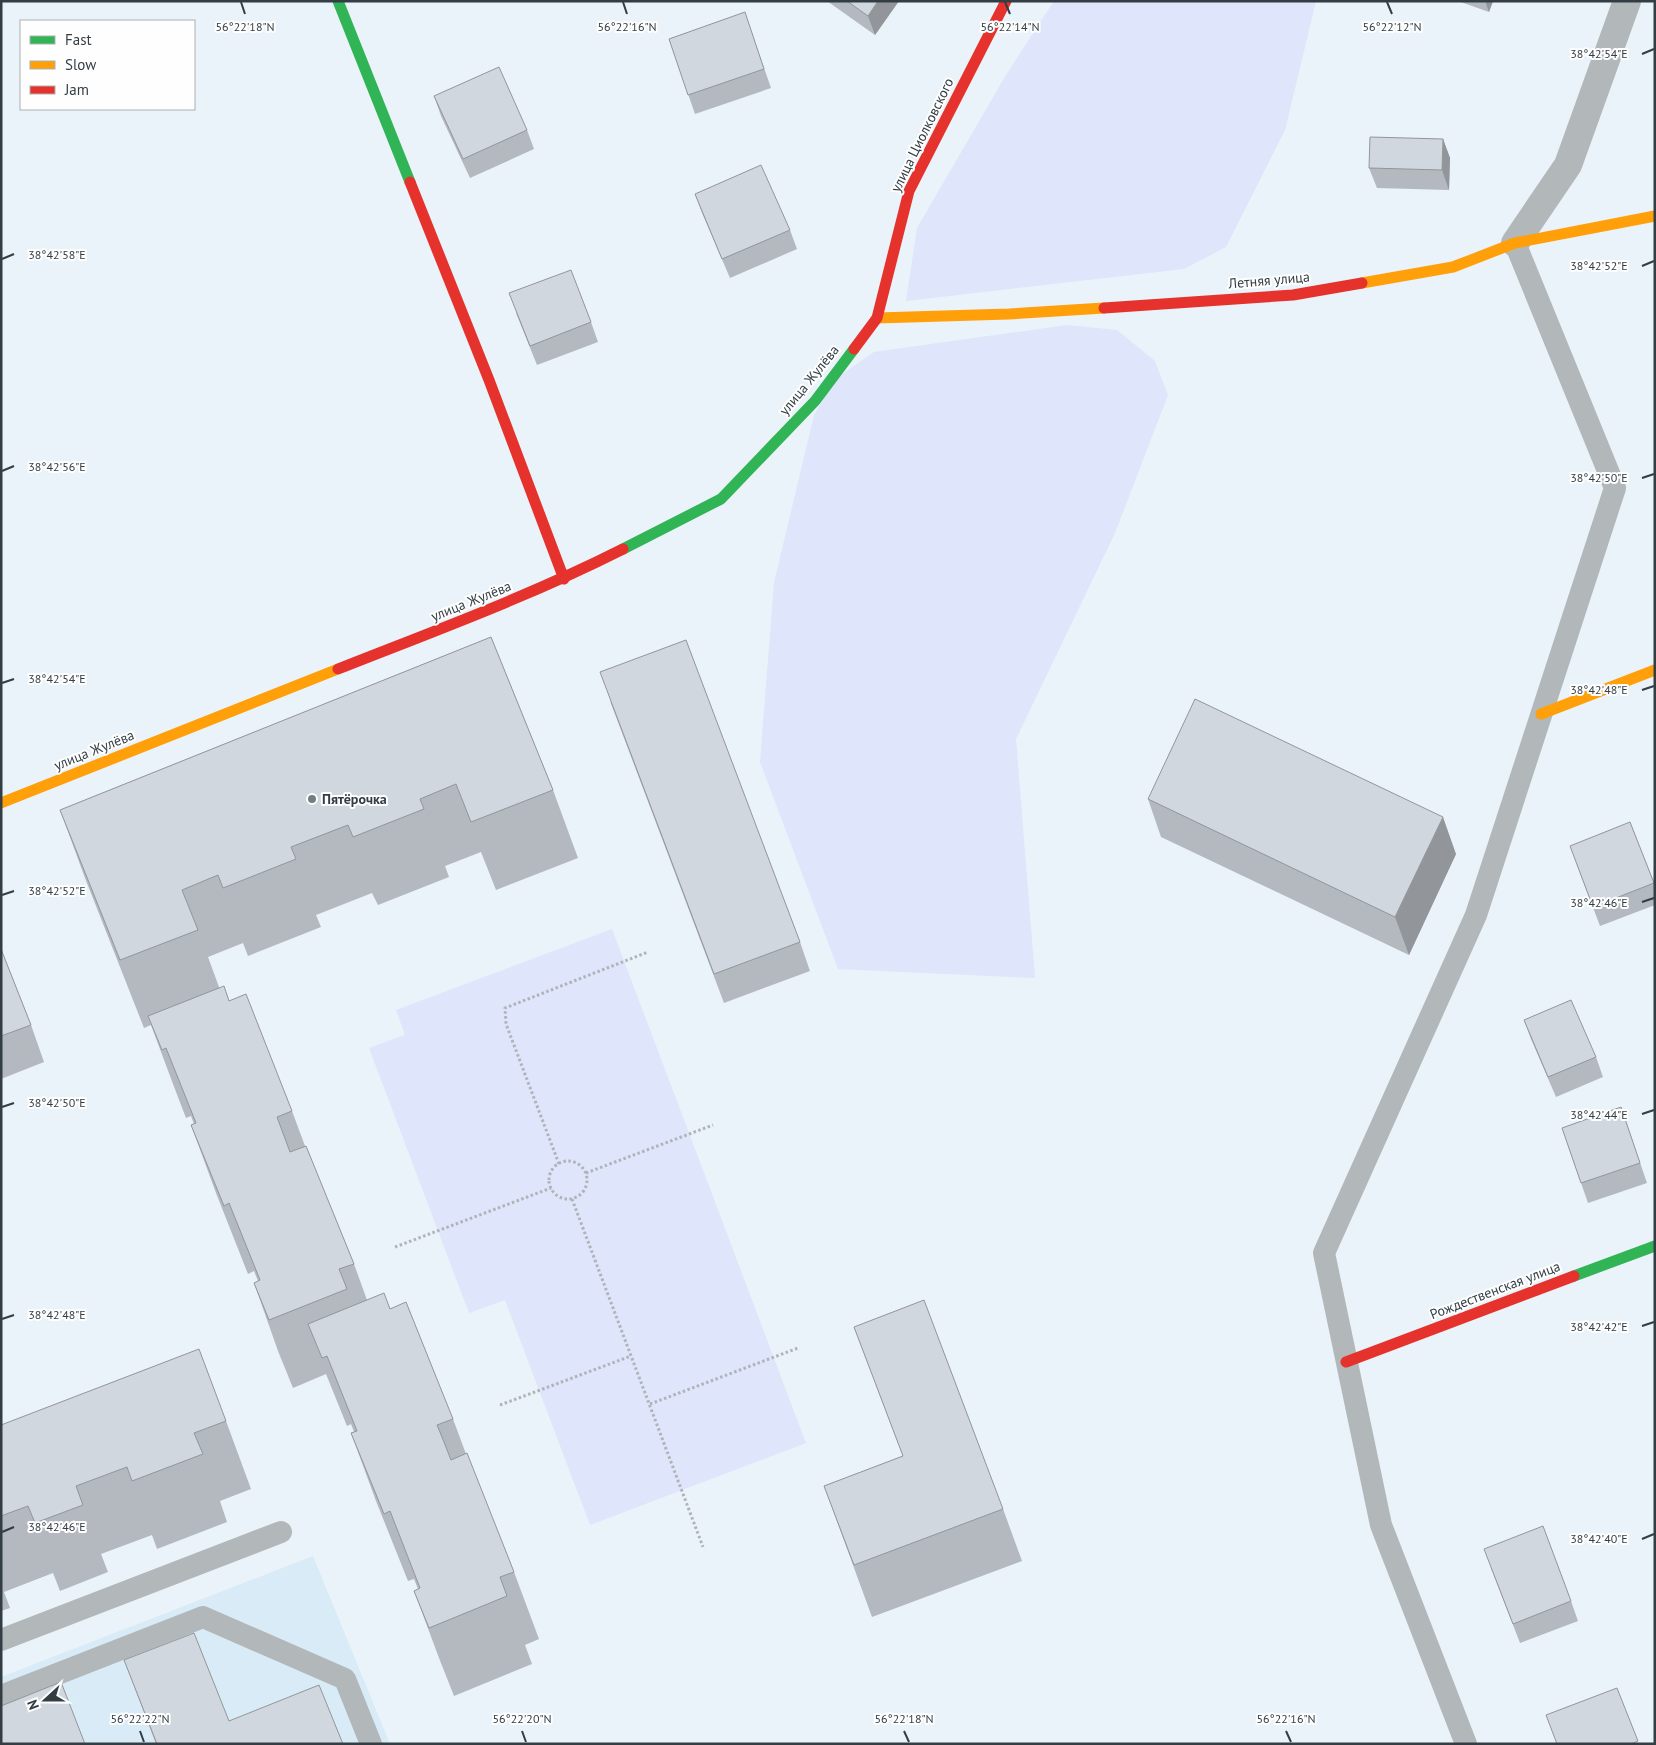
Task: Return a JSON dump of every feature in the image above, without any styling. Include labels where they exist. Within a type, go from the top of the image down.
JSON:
[{"type":"street","points":[[338,1],[489,380],[564,579]]},
{"type":"street","name":"улица Циолковского","points":[[877,318],[909,191],[1006,1]]},
{"type":"street","points":[[1515,243],[1568,165],[1627,1]]},
{"type":"street","name":"Летняя улица","points":[[877,318],[1009,314],[1293,295],[1453,267],[1515,243],[1655,216]]},
{"type":"street","name":"улица Жулёва","points":[[1,803],[373,655],[482,614],[564,579],[721,499],[815,401],[877,318]]},
{"type":"street","points":[[1541,714],[1655,670]]},
{"type":"street","name":"Рождественская улица","points":[[1346,1362],[1655,1246]]},
{"type":"lane","points":[[1466,1744],[1381,1525],[1324,1253],[1476,915],[1615,488],[1515,243]]},
{"type":"lane","points":[[1,1640],[281,1532]]},
{"type":"lane","points":[[1,1696],[203,1617],[345,1679],[371,1744]]},
{"type":"path","points":[[559,1164],[506,1024],[505,1008],[648,952]]},
{"type":"path","points":[[586,1173],[713,1125]]},
{"type":"path","points":[[574,1162],[581,1166],[586,1173],[588,1181],[580,1196],[572,1199],[560,1197],[551,1188],[550,1174],[559,1164],[574,1162]]},
{"type":"path","points":[[395,1247],[551,1188]]},
{"type":"path","points":[[572,1199],[703,1547]]},
{"type":"path","points":[[650,1404],[798,1348]]},
{"type":"path","points":[[500,1405],[631,1356]]},
{"type":"shaded area","points":[[1054,1],[1316,1],[1285,130],[1226,247],[1184,269],[906,301],[917,228],[1006,75]]},
{"type":"shaded area","points":[[1067,325],[1117,330],[1155,361],[1168,395],[1115,533],[1016,739],[1035,978],[838,969],[760,762],[774,583],[814,415],[835,379],[874,352]]},
{"type":"shaded area","points":[[612,929],[806,1443],[590,1525],[505,1300],[469,1313],[369,1048],[405,1035],[396,1010]]},
{"type":"shaded area","points":[[313,1556],[390,1744],[1,1744],[1,1677]]},
{"type":"building","points":[[847,1],[878,1],[868,16]]},
{"type":"building","points":[[745,12],[764,69],[688,95],[669,39]]},
{"type":"building","points":[[499,67],[527,130],[463,159],[434,96]]},
{"type":"building","points":[[1370,137],[1443,139],[1442,170],[1369,168]]},
{"type":"building","points":[[761,165],[790,230],[722,259],[695,194]]},
{"type":"building","points":[[571,270],[591,322],[530,346],[509,293]]},
{"type":"building","points":[[491,637],[553,790],[471,822],[456,784],[420,799],[424,809],[353,837],[348,825],[291,847],[296,859],[223,888],[218,875],[182,890],[198,930],[120,960],[60,810]]},
{"type":"building","points":[[686,640],[800,942],[714,974],[600,672]]},
{"type":"building","points":[[1195,699],[1443,817],[1395,917],[1148,799]]},
{"type":"building","points":[[1630,822],[1654,883],[1593,907],[1570,846]]},
{"type":"building","points":[[1,949],[31,1025],[1,1036]]},
{"type":"building","points":[[224,986],[229,1001],[246,994],[292,1111],[277,1117],[290,1152],[306,1146],[354,1264],[339,1269],[347,1289],[269,1320],[254,1283],[260,1280],[229,1203],[224,1206],[191,1125],[196,1123],[166,1048],[162,1050],[148,1016]]},
{"type":"building","points":[[1571,1000],[1596,1057],[1548,1077],[1524,1020]]},
{"type":"building","points":[[1621,1107],[1640,1163],[1581,1183],[1562,1128]]},
{"type":"building","points":[[384,1293],[390,1309],[406,1302],[453,1419],[437,1425],[451,1460],[467,1453],[514,1572],[500,1577],[507,1596],[429,1628],[414,1591],[420,1588],[390,1511],[384,1514],[351,1433],[357,1431],[327,1356],[322,1358],[308,1324]]},
{"type":"building","points":[[924,1300],[1003,1509],[854,1565],[824,1486],[903,1456],[854,1327]]},
{"type":"building","points":[[199,1349],[226,1421],[194,1433],[203,1454],[132,1481],[127,1467],[76,1486],[83,1505],[35,1523],[28,1506],[1,1516],[1,1425]]},
{"type":"building","points":[[1543,1526],[1571,1601],[1513,1624],[1484,1549]]},
{"type":"building","points":[[194,1633],[229,1721],[319,1685],[343,1744],[157,1744],[124,1660]]},
{"type":"building","points":[[61,1682],[85,1744],[1,1744],[1,1706]]},
{"type":"building","points":[[1617,1688],[1638,1741],[1631,1744],[1557,1744],[1546,1715]]},
{"type":"traffic: fast","points":[[338,1],[410,182]]},
{"type":"traffic: fast","points":[[623,549],[721,499],[815,401],[854,349]]},
{"type":"traffic: fast","points":[[1574,1276],[1655,1246]]},
{"type":"traffic: slow","points":[[1362,283],[1453,267],[1515,243],[1655,216]]},
{"type":"traffic: slow","points":[[877,318],[1009,314],[1104,308]]},
{"type":"traffic: slow","points":[[1,803],[338,669]]},
{"type":"traffic: slow","points":[[1541,714],[1655,670]]},
{"type":"traffic: jam","points":[[854,349],[877,318],[909,191],[1006,1]]},
{"type":"traffic: jam","points":[[410,182],[489,380],[564,579]]},
{"type":"traffic: jam","points":[[1104,308],[1293,295],[1362,283]]},
{"type":"traffic: jam","points":[[338,669],[517,598],[623,549]]},
{"type":"traffic: jam","points":[[1346,1362],[1574,1276]]},
{"type":"place","name":"Пятёрочка","points":[[312,799]]}]
